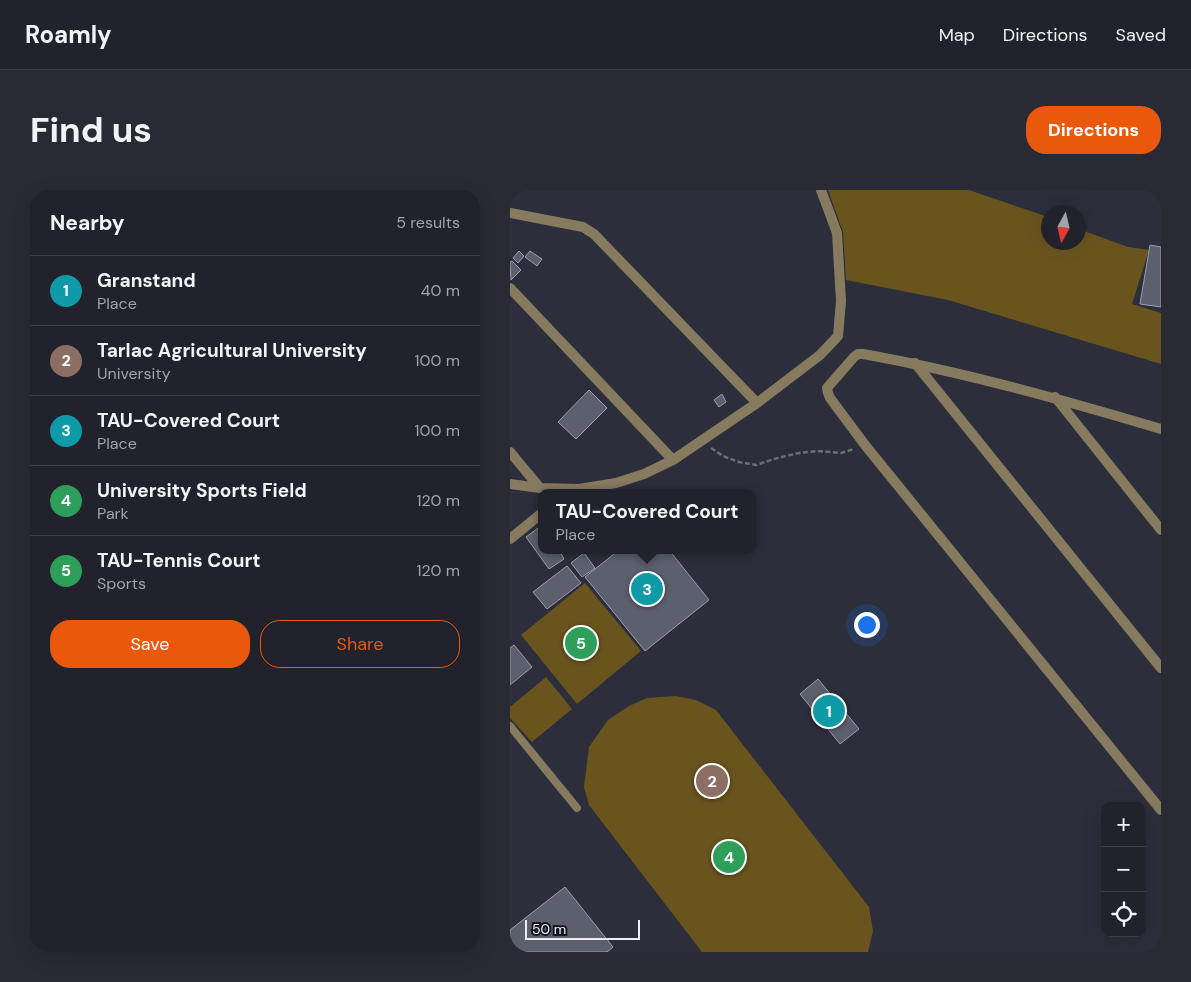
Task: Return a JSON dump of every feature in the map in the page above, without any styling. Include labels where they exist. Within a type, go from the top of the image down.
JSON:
[{"type":"street","points":[[510,484],[540,488],[579,489],[616,484],[644,474],[674,460],[757,403],[820,355],[838,336],[842,301],[837,233],[821,190]]},
{"type":"street","points":[[510,213],[583,227],[594,234],[757,403]]},
{"type":"street","points":[[510,288],[674,460]]},
{"type":"street","points":[[1161,428],[1055,397],[915,363],[863,354],[858,354],[854,357],[827,388],[830,398],[865,445],[1161,810]]},
{"type":"street","points":[[915,363],[1161,668]]},
{"type":"street","points":[[1055,397],[1161,530]]},
{"type":"street","points":[[510,452],[540,488]]},
{"type":"street","points":[[510,539],[538,516]]},
{"type":"lane","points":[[510,726],[576,808]]},
{"type":"path","points":[[700,442],[723,456],[739,462],[756,465],[799,453],[817,451],[841,453],[865,445]]},
{"type":"shaded area","points":[[828,190],[969,190],[1041,215],[1041,250],[1086,250],[1086,232],[1128,247],[1149,250],[1132,304],[1161,313],[1161,364],[948,300],[846,280],[843,232]]},
{"type":"shaded area","points":[[585,583],[641,651],[577,704],[521,635]]},
{"type":"shaded area","points":[[546,677],[572,709],[532,742],[510,718],[510,707]]},
{"type":"shaded area","points":[[676,696],[696,700],[716,710],[869,907],[873,931],[868,952],[702,952],[589,805],[584,787],[589,747],[608,720],[629,706],[647,698]]},
{"type":"building","points":[[1150,245],[1161,247],[1161,307],[1140,304]]},
{"type":"building","points":[[519,251],[524,256],[518,263],[513,258]]},
{"type":"building","points":[[530,251],[542,259],[537,266],[525,257]]},
{"type":"building","points":[[512,261],[521,270],[511,280],[510,262]]},
{"type":"building","points":[[589,390],[607,408],[576,439],[558,422]]},
{"type":"building","points":[[722,394],[726,402],[719,407],[714,400]]},
{"type":"building","points":[[538,528],[538,554],[526,537]]},
{"type":"building","points":[[538,554],[561,554],[564,559],[549,569]]},
{"type":"building","points":[[585,554],[595,568],[582,577],[571,563]]},
{"type":"building","points":[[614,554],[672,554],[709,600],[645,651],[585,577]]},
{"type":"building","points":[[567,566],[581,583],[547,609],[533,592]]},
{"type":"building","points":[[514,645],[532,667],[510,685],[510,648]]},
{"type":"building","points":[[818,679],[859,729],[840,744],[800,694]]},
{"type":"building","points":[[565,887],[613,947],[607,952],[510,952],[510,930]]},
{"type":"place","name":"TAU-Covered Court","points":[[647,589]]},
{"type":"place","name":"TAU-Tennis Court","points":[[581,643]]},
{"type":"place","name":"Granstand","points":[[829,711]]},
{"type":"place","name":"Tarlac Agricultural University","points":[[712,781]]},
{"type":"place","name":"University Sports Field","points":[[729,857]]}]
